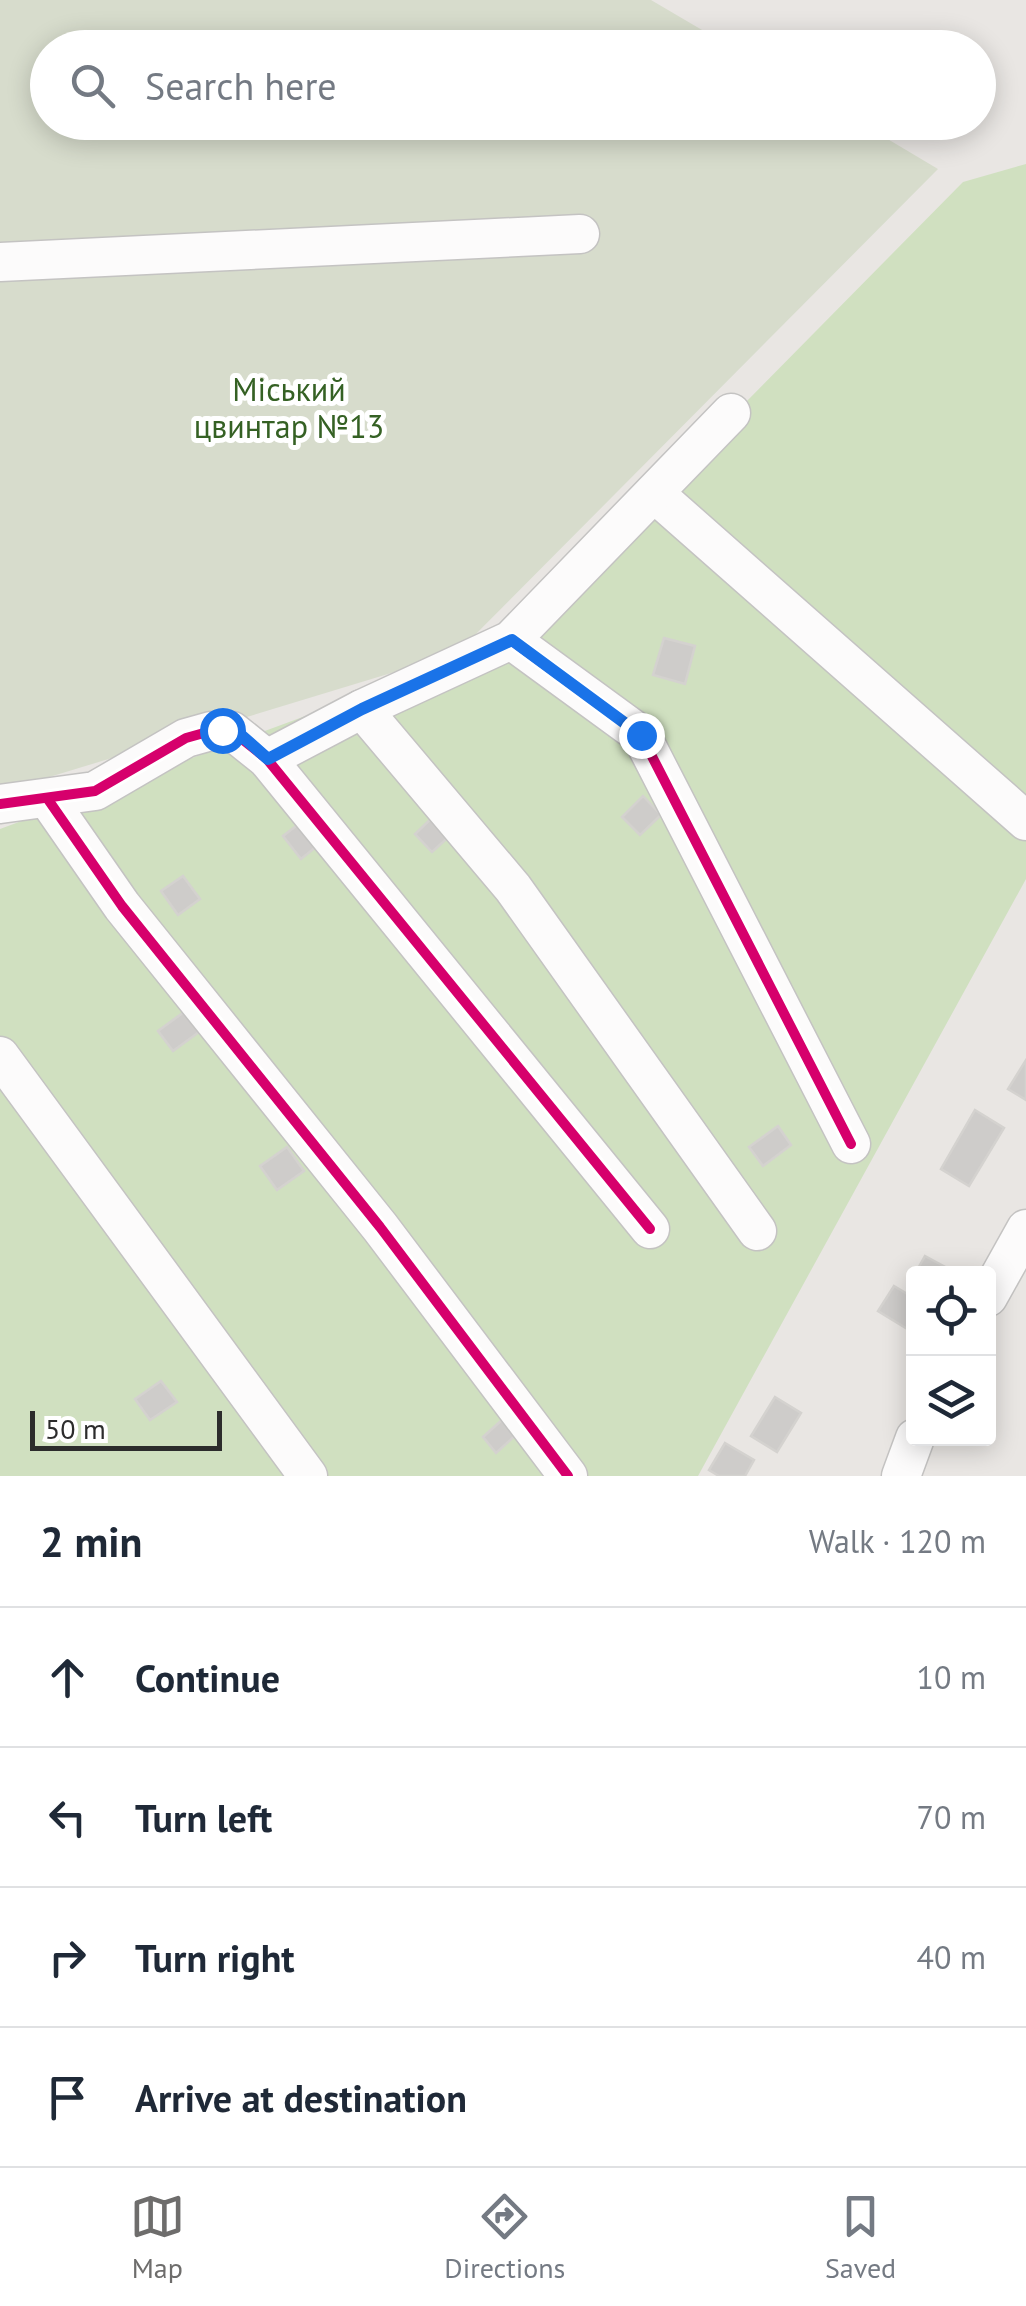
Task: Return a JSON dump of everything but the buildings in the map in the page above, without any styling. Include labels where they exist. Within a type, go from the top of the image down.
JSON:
[{"type":"street","points":[[0,262],[580,234]]},
{"type":"street","points":[[268,759],[362,709],[512,640],[731,414]]},
{"type":"street","points":[[654,494],[1026,821]]},
{"type":"street","points":[[512,640],[641,735],[851,1144]]},
{"type":"street","points":[[362,709],[513,888],[757,1231]]},
{"type":"street","points":[[0,804],[95,791],[186,738],[232,732],[268,759],[650,1229]]},
{"type":"street","points":[[47,798],[122,906],[380,1227],[568,1476]]},
{"type":"street","points":[[0,1056],[308,1476]]},
{"type":"street","points":[[996,1283],[1026,1229]]},
{"type":"street","points":[[900,1476],[913,1446]]},
{"type":"green space","name":"Міський цвинтар №13","points":[[0,0],[651,0],[702,30],[30,30],[30,140],[889,140],[938,169],[457,653],[0,792]]},
{"type":"green space","points":[[1026,164],[1026,879],[698,1476],[0,1476],[0,829],[511,640],[963,182]]},
{"type":"cycle path","points":[[511,640],[641,735],[851,1144]]},
{"type":"cycle path","points":[[0,804],[95,791],[186,738],[211,731],[232,731],[267,759],[650,1229]]},
{"type":"cycle path","points":[[47,798],[122,906],[380,1227],[568,1476]]},
{"type":"route","points":[[222,730],[242,736],[268,759],[362,709],[512,640],[641,735]]}]
